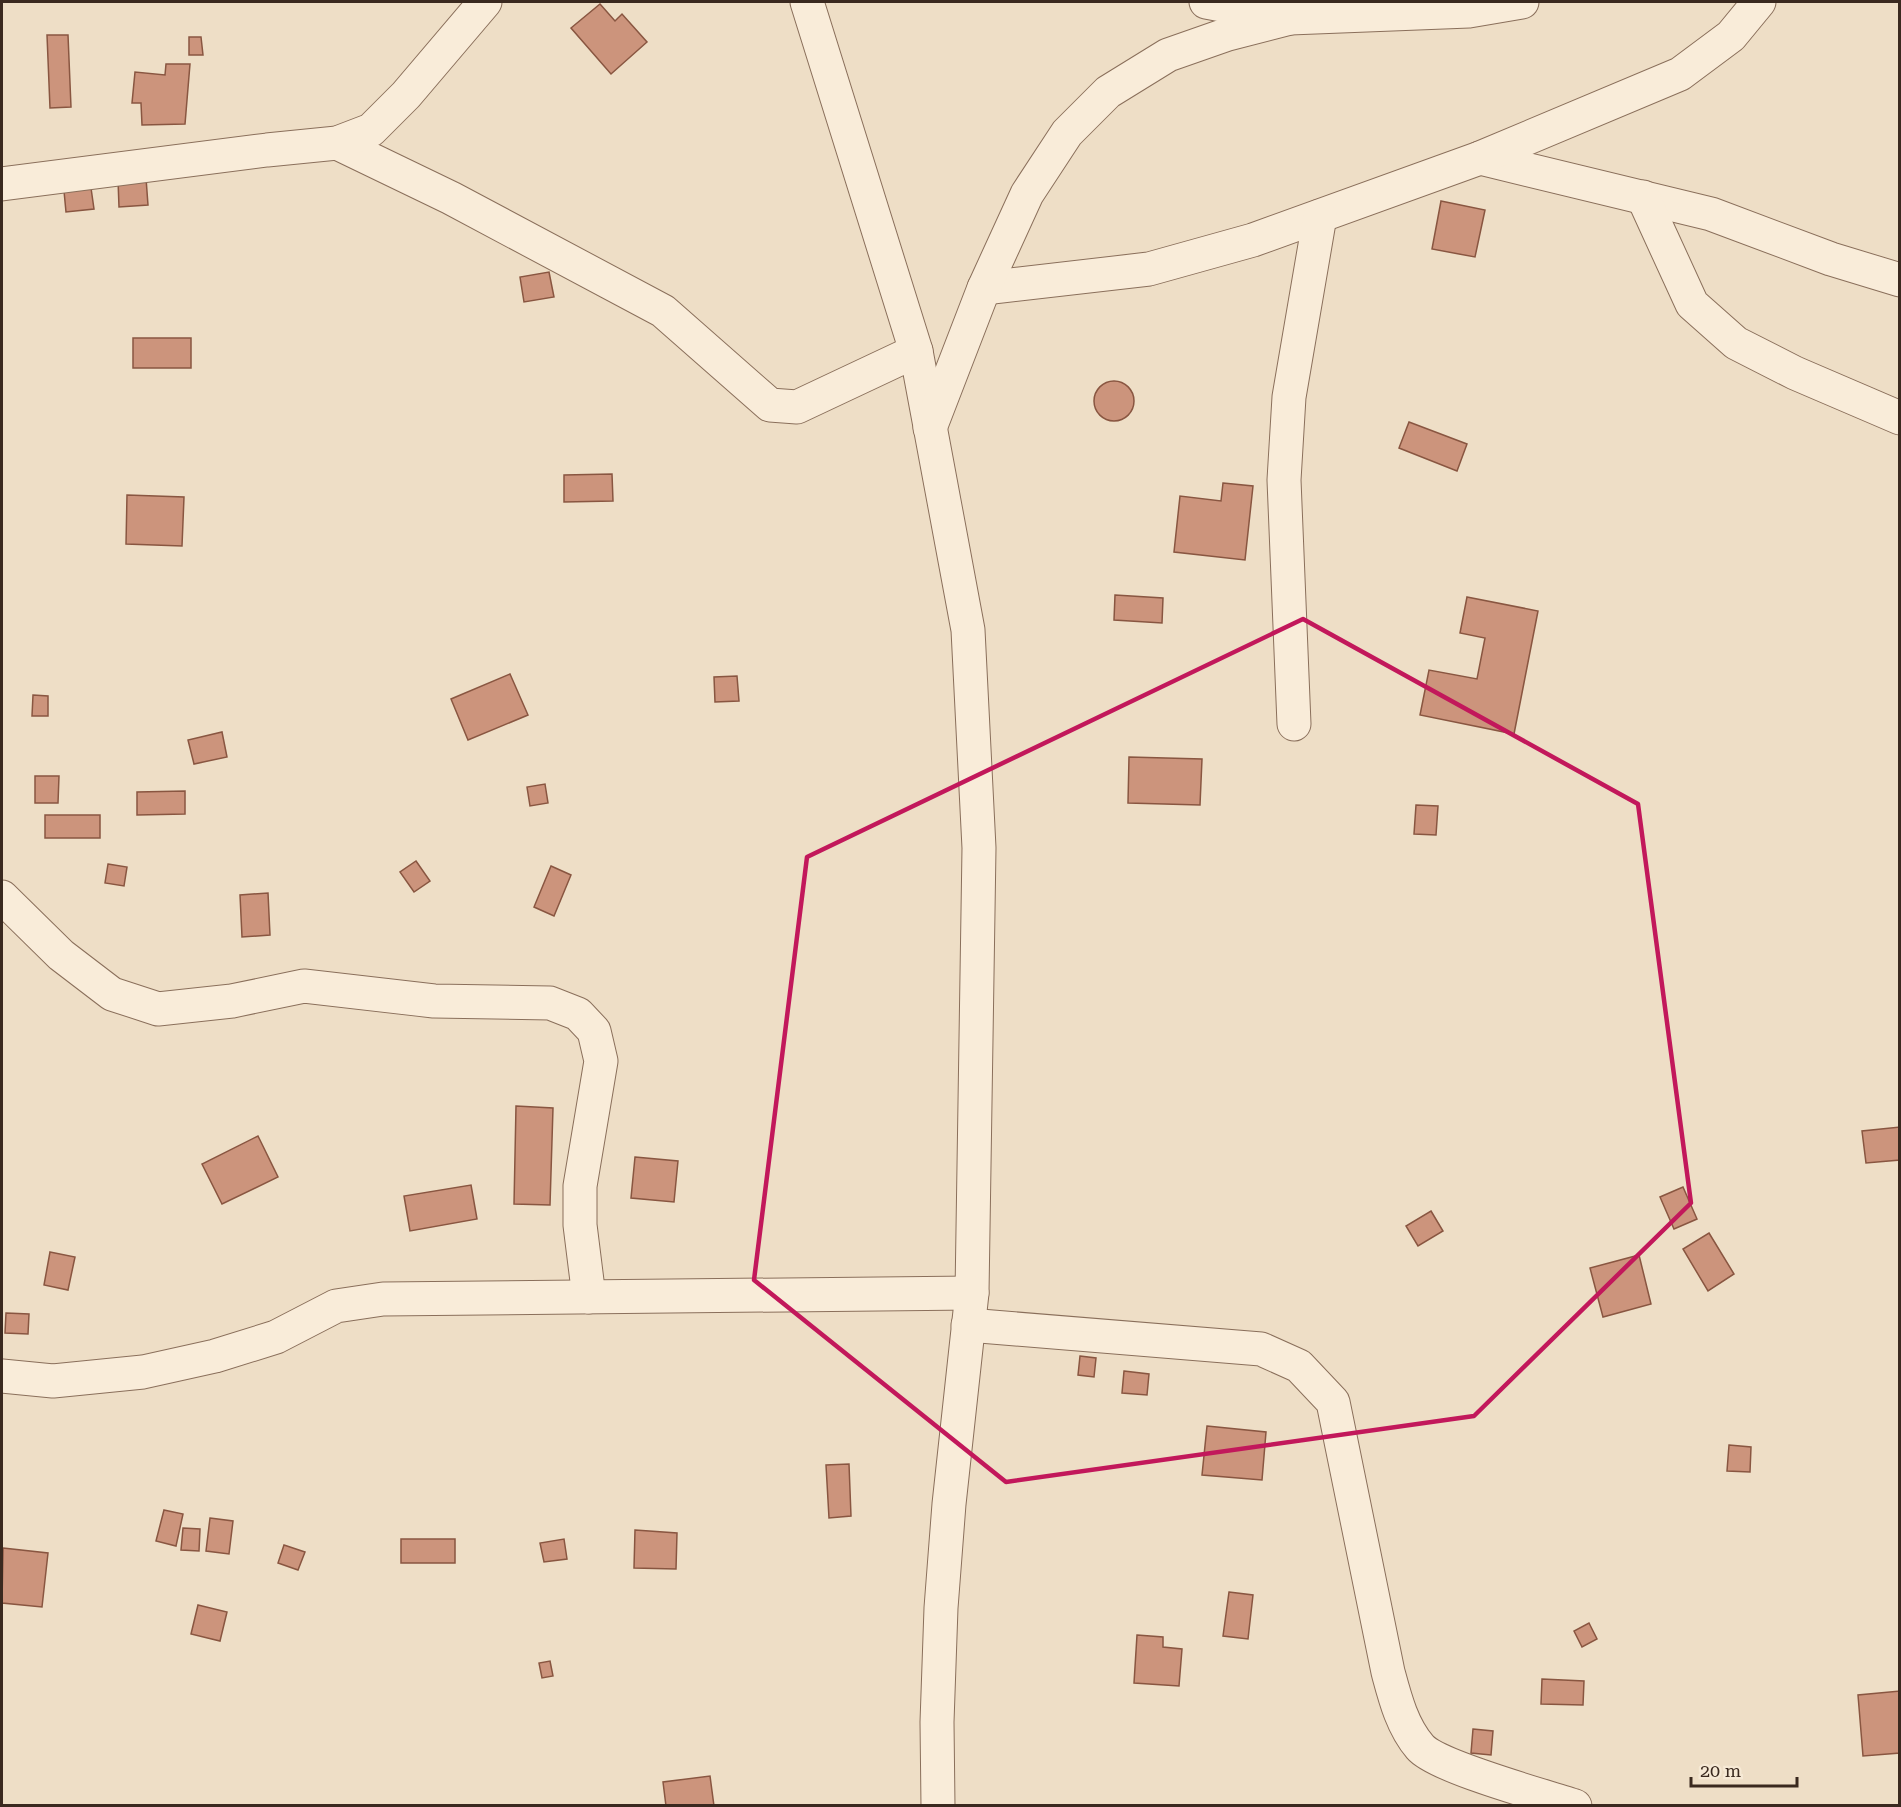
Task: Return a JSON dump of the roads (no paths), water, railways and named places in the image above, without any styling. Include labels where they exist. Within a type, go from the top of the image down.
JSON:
[{"type":"street","points":[[2,184],[337,143],[371,130],[406,95],[485,2]]},
{"type":"street","points":[[807,2],[916,351],[968,630],[980,848],[972,1293],[941,1608],[937,1722],[938,1806]]},
{"type":"street","points":[[1206,2],[1290,18]]},
{"type":"street","points":[[930,428],[984,288],[1027,194],[1067,133],[1108,92],[1168,55],[1228,34],[1290,18],[1468,10],[1522,2]]},
{"type":"street","points":[[984,288],[1149,269],[1253,240],[1480,158],[1680,75],[1731,36],[1759,2]]},
{"type":"street","points":[[337,143],[451,198],[663,311],[770,405],[797,407],[916,351]]},
{"type":"street","points":[[1480,158],[1711,214],[1832,259],[1899,280]]},
{"type":"street","points":[[1643,197],[1692,304],[1736,343],[1795,373],[1899,418]]},
{"type":"street","points":[[1294,724],[1284,480],[1289,397],[1320,216]]},
{"type":"street","points":[[2,897],[62,955],[112,994],[158,1010],[232,1001],[304,986],[434,1001],[550,1003],[578,1014],[594,1031],[601,1061],[580,1186],[580,1225],[589,1297]]},
{"type":"street","points":[[2,1376],[53,1381],[143,1372],[214,1356],[276,1336],[336,1306],[383,1299],[972,1293]]},
{"type":"street","points":[[968,1325],[1261,1349],[1299,1366],[1334,1402],[1388,1672],[1400,1714],[1421,1749],[1467,1771],[1575,1806]]}]
